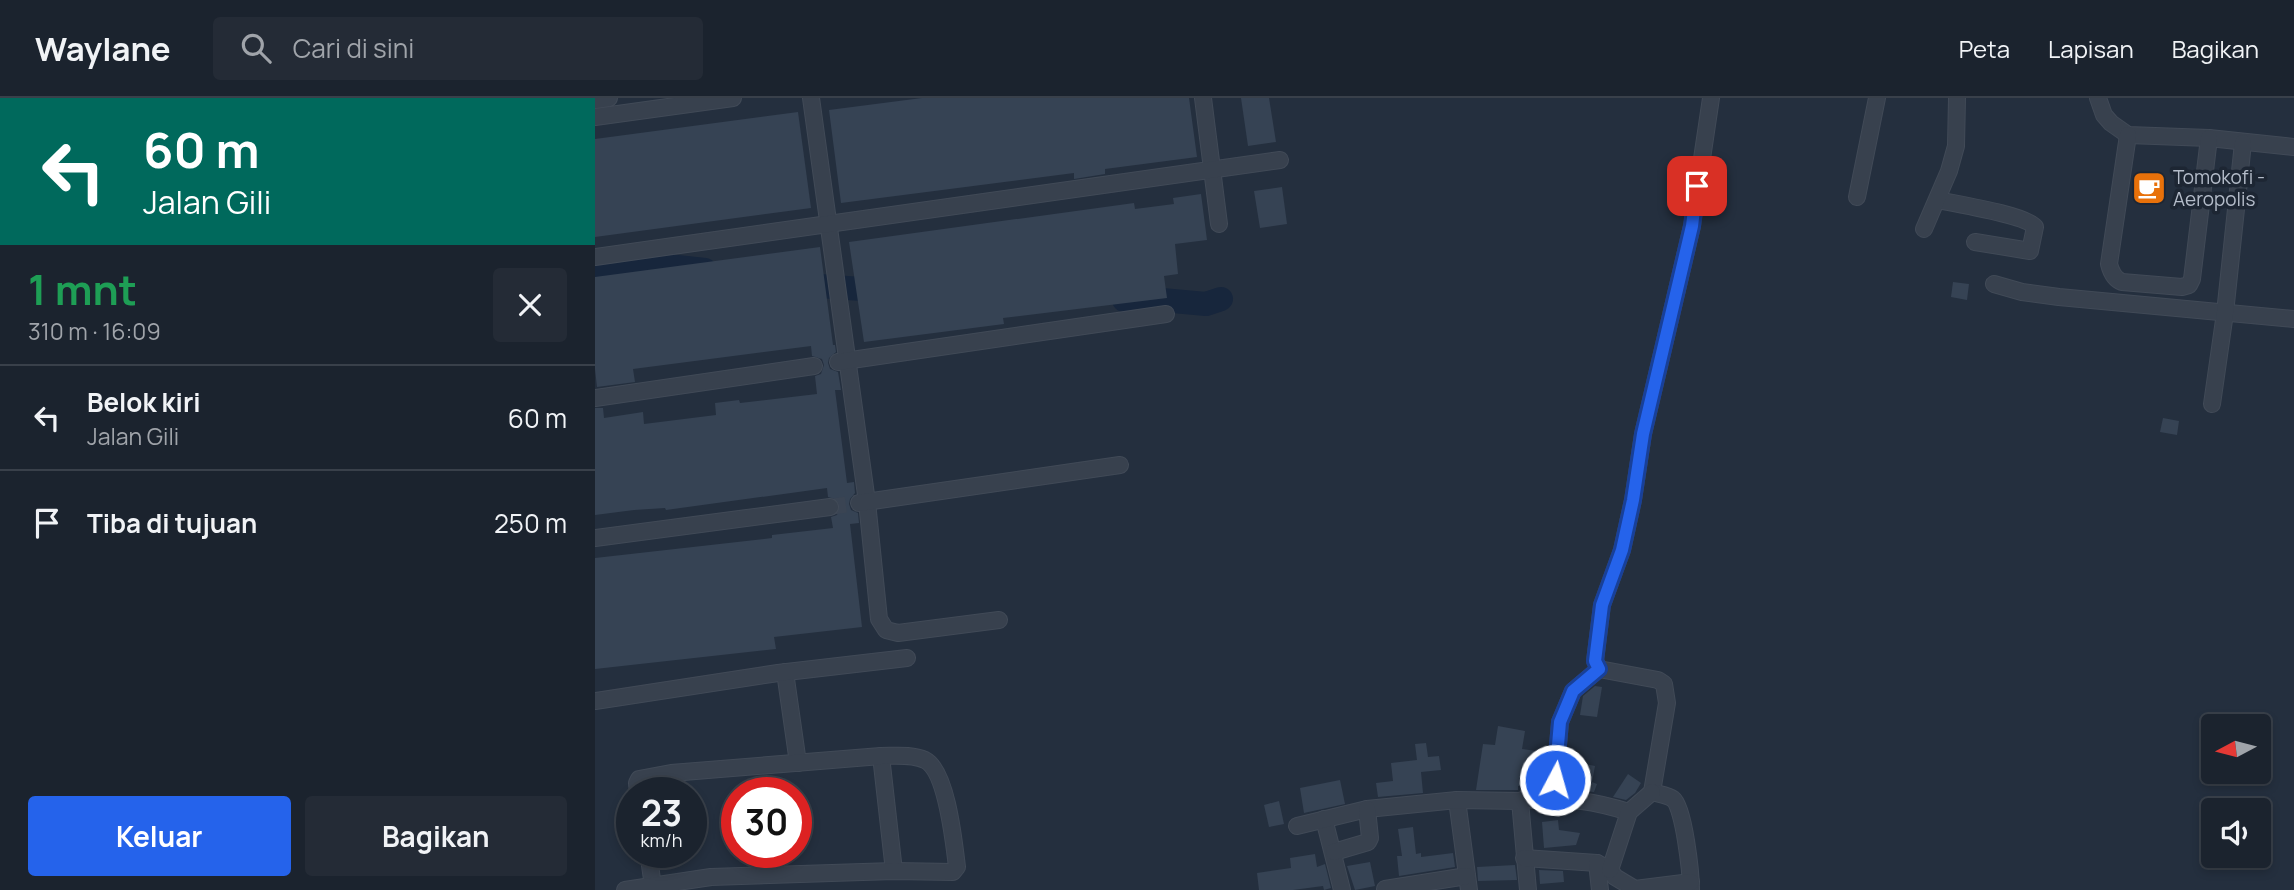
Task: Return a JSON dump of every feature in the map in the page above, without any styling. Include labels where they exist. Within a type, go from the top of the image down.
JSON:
[{"type":"street","points":[[595,100],[609,98]]},
{"type":"street","points":[[595,117],[641,104],[733,98]]},
{"type":"street","points":[[811,98],[828,224],[842,362],[879,619],[886,630],[898,633],[999,620]]},
{"type":"street","points":[[1203,98],[1219,224]]},
{"type":"street","points":[[1599,669],[1595,661],[1602,605],[1622,550],[1643,434],[1692,226],[1711,98]]},
{"type":"street","points":[[1857,197],[1877,98]]},
{"type":"street","points":[[1924,229],[1938,200],[1956,146],[1957,98]]},
{"type":"street","points":[[2098,98],[2104,115],[2128,135],[2209,138],[2294,147]]},
{"type":"street","points":[[2128,135],[2109,264],[2111,271],[2116,280],[2122,282],[2182,287],[2189,285],[2192,279],[2209,138]]},
{"type":"street","points":[[2213,404],[2242,143]]},
{"type":"street","points":[[595,257],[1280,160]]},
{"type":"street","points":[[1938,200],[1998,212],[2032,222],[2035,227],[2030,251],[1975,242]]},
{"type":"street","points":[[1994,284],[2022,292],[2059,297],[2113,300],[2150,307],[2294,320]]},
{"type":"street","points":[[842,362],[1166,314]]},
{"type":"street","points":[[595,398],[814,366]]},
{"type":"street","points":[[862,503],[1120,466]]},
{"type":"street","points":[[595,538],[830,506]]},
{"type":"street","points":[[595,701],[785,672],[907,658]]},
{"type":"street","points":[[1599,669],[1658,680],[1664,684],[1667,703],[1652,793],[1629,812],[1603,867],[1601,890]]},
{"type":"street","points":[[1520,801],[1552,788],[1560,722],[1573,691],[1599,669]]},
{"type":"street","points":[[785,672],[798,763]]},
{"type":"street","points":[[881,756],[894,871]]},
{"type":"street","points":[[625,890],[711,877],[894,871],[953,872],[957,867],[951,817],[936,771],[928,761],[916,757],[881,756],[645,777]]},
{"type":"street","points":[[1524,859],[1603,867],[1635,889],[1691,886],[1678,804],[1672,798],[1652,793]]},
{"type":"street","points":[[1297,826],[1367,809],[1457,800],[1592,801],[1629,812]]},
{"type":"street","points":[[1385,889],[1468,883],[1457,800]]},
{"type":"street","points":[[1520,801],[1528,890]]},
{"type":"street","points":[[1334,852],[1368,842],[1370,838],[1367,809]]},
{"type":"street","points":[[1324,819],[1341,890]]},
{"type":"street","points":[[650,868],[653,886]]},
{"type":"building","points":[[922,98],[1189,98],[1197,157],[1105,169],[1105,174],[1074,179],[1074,173],[841,203],[829,110]]},
{"type":"building","points":[[1241,98],[1269,98],[1276,142],[1248,146]]},
{"type":"building","points":[[798,112],[811,208],[595,237],[595,139]]},
{"type":"building","points":[[1282,187],[1287,224],[1260,228],[1254,191]]},
{"type":"building","points":[[1201,194],[1207,240],[1175,244],[1178,274],[1164,276],[1167,298],[1003,318],[1004,324],[864,342],[849,242],[1134,203],[1135,209],[1174,204],[1173,198]]},
{"type":"building","points":[[820,247],[836,352],[829,358],[828,363],[830,369],[838,372],[841,390],[835,390],[847,483],[854,482],[855,493],[849,504],[851,510],[858,513],[859,523],[850,524],[862,627],[774,637],[776,649],[595,669],[595,558],[772,538],[772,535],[833,528],[831,517],[837,515],[840,506],[838,500],[828,497],[827,488],[666,510],[634,510],[595,515],[595,408],[603,408],[604,418],[643,412],[644,424],[716,415],[715,403],[739,400],[740,403],[817,394],[815,376],[821,374],[824,365],[822,359],[812,356],[811,346],[633,369],[635,382],[597,387],[595,277]]},
{"type":"building","points":[[1953,282],[1969,284],[1967,300],[1951,297]]},
{"type":"building","points":[[2163,418],[2179,421],[2177,435],[2160,432]]},
{"type":"building","points":[[1595,686],[1602,687],[1597,717],[1580,715],[1583,696]]},
{"type":"building","points":[[1498,726],[1525,731],[1522,749],[1544,752],[1540,782],[1532,786],[1518,786],[1518,790],[1476,790],[1483,744],[1495,745]]},
{"type":"building","points":[[1426,743],[1428,757],[1439,756],[1441,770],[1421,772],[1423,793],[1378,797],[1376,783],[1393,781],[1391,763],[1417,760],[1415,744]]},
{"type":"building","points":[[1570,761],[1595,766],[1592,782],[1597,784],[1594,792],[1564,789]]},
{"type":"building","points":[[1628,774],[1641,783],[1635,793],[1626,800],[1613,797]]},
{"type":"building","points":[[1340,780],[1345,804],[1304,813],[1300,788]]},
{"type":"building","points":[[1279,801],[1284,824],[1269,827],[1264,805]]},
{"type":"building","points":[[1558,820],[1559,830],[1580,833],[1576,845],[1544,848],[1542,822]]},
{"type":"building","points":[[1413,827],[1416,854],[1421,853],[1421,857],[1453,853],[1455,867],[1399,876],[1397,856],[1402,856],[1398,829]]},
{"type":"building","points":[[1315,854],[1317,867],[1325,864],[1331,888],[1324,890],[1323,886],[1293,890],[1259,890],[1257,873],[1291,868],[1290,858]]},
{"type":"building","points":[[1370,862],[1375,886],[1355,890],[1347,866]]},
{"type":"building","points":[[1515,865],[1517,880],[1478,881],[1477,867]]},
{"type":"building","points":[[1539,870],[1563,871],[1564,882],[1540,884]]},
{"type":"waterway","points":[[595,278],[623,261],[705,270]]},
{"type":"waterway","points":[[792,284],[889,291]]},
{"type":"waterway","points":[[1124,300],[1151,299],[1206,304],[1221,299]]},
{"type":"tunnel","points":[[830,507],[857,503]]},
{"type":"place","name":"Tomokofi - Aeropolis","points":[[2149,188]]},
{"type":"route","points":[[1555,780],[1560,722],[1573,691],[1599,669],[1595,661],[1599,618],[1622,550],[1643,434],[1692,226],[1697,186]]}]
